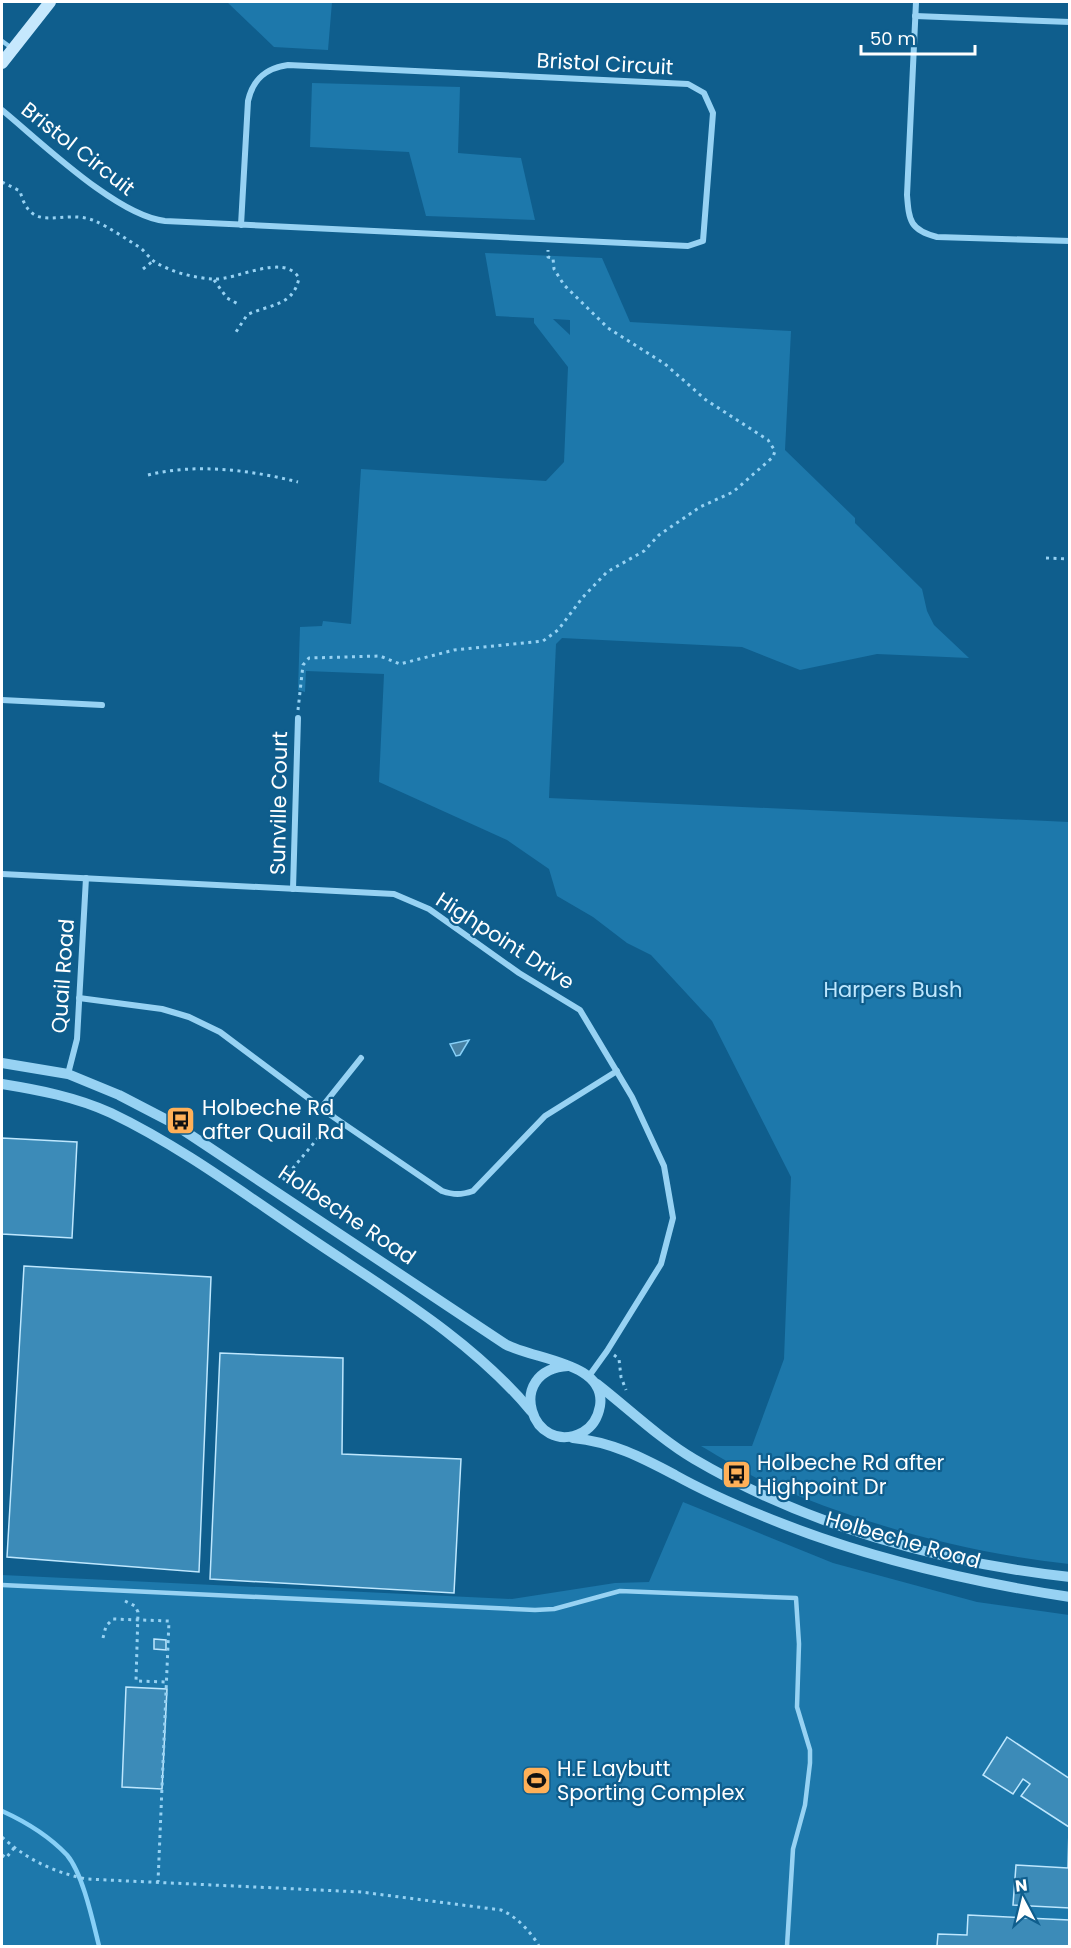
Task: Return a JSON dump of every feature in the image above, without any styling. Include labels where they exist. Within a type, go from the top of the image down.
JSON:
[{"type":"main road","points":[[2,63],[50,2]]},
{"type":"street","points":[[916,2],[907,195],[908,213],[913,226],[921,233],[937,237],[1070,241]]},
{"type":"street","points":[[915,16],[1070,22]]},
{"type":"street","name":"Bristol Circuit","points":[[2,110],[113,200],[138,215],[165,221],[241,225],[688,246],[703,241],[712,113],[704,93],[688,84],[299,66],[276,67],[262,75],[255,83],[248,101],[241,225]]},
{"type":"street","points":[[2,700],[102,705]]},
{"type":"street","name":"Sunville Court","points":[[293,890],[297,718]]},
{"type":"street","name":"Highpoint Drive","points":[[2,874],[394,894],[429,909],[519,973],[580,1010],[617,1071],[664,1166],[673,1218],[661,1264],[592,1379]]},
{"type":"street","name":"Quail Road","points":[[68,1074],[77,1039],[86,878]]},
{"type":"street","points":[[79,998],[142,1004],[204,1024],[220,1032],[334,1118],[442,1191],[463,1195],[482,1184],[545,1116],[617,1071]]},
{"type":"street","points":[[321,1108],[361,1058]]},
{"type":"street","name":"Holbeche Road","points":[[2,1064],[68,1074],[119,1095],[171,1122],[505,1344],[527,1355],[568,1366]]},
{"type":"street","name":"Holbeche Road","points":[[2,1084],[64,1096],[87,1103],[147,1132],[206,1168],[466,1346],[510,1386],[531,1412]]},
{"type":"street","points":[[568,1366],[592,1379],[601,1402],[594,1422],[586,1430],[566,1437],[544,1430],[531,1412],[529,1400],[538,1379],[557,1367],[568,1366]]},
{"type":"street","name":"Holbeche Road","points":[[592,1379],[693,1458],[752,1490],[834,1522],[934,1553],[1070,1577]]},
{"type":"street","name":"Holbeche Road","points":[[566,1437],[604,1442],[623,1449],[781,1524],[858,1551],[937,1573],[1000,1587],[1070,1597]]},
{"type":"lane","points":[[2,41],[13,49]]},
{"type":"lane","points":[[2,1585],[535,1610],[554,1609],[620,1591],[796,1598],[799,1644],[797,1707],[810,1750],[810,1763],[805,1805],[793,1849],[787,1947]]},
{"type":"path","points":[[2,182],[20,191],[25,206],[36,217],[46,219],[74,215],[94,220],[138,246],[153,261],[173,270],[214,280],[284,266],[291,268],[299,278],[294,290],[283,304],[247,315],[236,332]]},
{"type":"path","points":[[297,718],[303,665],[309,658],[371,656],[400,664],[454,650],[543,641],[558,630],[583,597],[607,572],[644,551],[653,540],[682,519],[739,488],[773,457],[773,445],[768,440],[706,400],[651,353],[598,319],[564,285],[554,268],[553,258],[548,257],[548,248]]},
{"type":"path","points":[[143,269],[153,261]]},
{"type":"path","points":[[214,280],[227,298],[240,305]]},
{"type":"path","points":[[148,475],[171,469],[263,473],[298,482]]},
{"type":"path","points":[[1046,558],[1070,559]]},
{"type":"path","points":[[283,1181],[334,1118]]},
{"type":"path","points":[[607,1351],[619,1359],[621,1377],[632,1397]]},
{"type":"path","points":[[123,1601],[135,1606],[138,1620],[136,1681],[166,1682]]},
{"type":"path","points":[[103,1638],[110,1620],[169,1621],[156,1882]]},
{"type":"path","points":[[2,1837],[14,1848],[48,1868],[73,1876],[361,1892],[501,1910],[509,1913],[534,1936],[538,1947]]},
{"type":"path","points":[[2,1855],[6,1858],[14,1848]]},
{"type":"green space","points":[[227,2],[332,2],[328,50],[274,47]]},
{"type":"green space","points":[[312,83],[460,87],[458,153],[521,158],[535,220],[426,216],[409,152],[310,147]]},
{"type":"green space","name":"Harpers Bush","points":[[485,253],[602,258],[630,322],[791,331],[785,450],[855,518],[855,523],[922,589],[927,611],[934,625],[969,658],[877,654],[800,670],[742,647],[562,638],[556,644],[549,798],[1069,822],[1069,1564],[953,1544],[876,1524],[765,1482],[701,1446],[752,1446],[784,1359],[791,1177],[712,1021],[651,955],[627,943],[593,917],[557,896],[549,869],[507,840],[379,782],[384,674],[306,671],[305,692],[298,690],[300,627],[322,626],[323,621],[351,624],[361,469],[546,481],[564,462],[568,367],[534,323],[534,318],[496,316]],"holes":[[[553,319],[570,320],[570,335]]]},
{"type":"green space","name":"H.E Laybutt Sporting Complex","points":[[683,1502],[833,1563],[977,1602],[1069,1615],[1069,1946],[2,1946],[2,1575],[512,1599],[615,1583],[649,1582]]},
{"type":"shaded area","points":[[469,1040],[460,1055],[456,1056],[450,1044]]},
{"type":"building","points":[[2,1138],[77,1142],[72,1238],[2,1234]]},
{"type":"building","points":[[24,1266],[211,1277],[199,1572],[7,1557]]},
{"type":"building","points":[[220,1353],[343,1358],[342,1454],[461,1459],[454,1593],[210,1579]]},
{"type":"building","points":[[154,1639],[166,1640],[166,1650],[154,1649]]},
{"type":"building","points":[[126,1687],[167,1689],[162,1789],[122,1787]]},
{"type":"building","points":[[1007,1737],[1070,1779],[1070,1908],[1013,1905],[1016,1865],[1068,1868],[1069,1827],[1021,1796],[1030,1784],[1023,1779],[1013,1794],[983,1775]]},
{"type":"building","points":[[968,1915],[1069,1920],[1070,1946],[937,1946],[938,1934],[967,1935]]},
{"type":"waterway","points":[[2,1811],[53,1842],[73,1863],[83,1886],[99,1946]]},
{"type":"place","name":"Holbeche Rd after Quail Rd","points":[[181,1120]]},
{"type":"place","name":"Holbeche Rd after Highpoint Dr","points":[[736,1475]]},
{"type":"place","name":"H.E Laybutt Sporting Complex","points":[[536,1781]]}]
